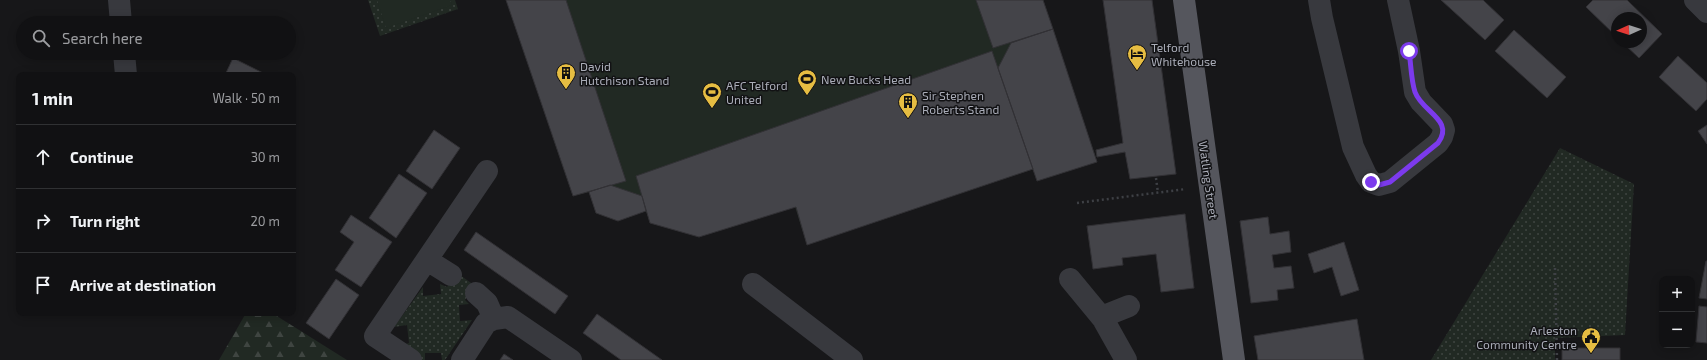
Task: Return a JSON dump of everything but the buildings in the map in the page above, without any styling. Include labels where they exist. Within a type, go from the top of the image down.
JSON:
[{"type":"main road","name":"Watling Street","points":[[1184,0],[1234,360]]},
{"type":"street","points":[[119,0],[120,16]]},
{"type":"street","points":[[1319,0],[1353,148],[1366,175],[1371,182],[1379,185],[1390,182],[1438,143],[1444,130],[1442,124],[1421,102],[1415,92],[1409,51],[1398,0]]},
{"type":"street","points":[[1695,0],[1707,12]]},
{"type":"street","points":[[125,60],[126,72]]},
{"type":"street","points":[[411,360],[375,336],[487,171]]},
{"type":"street","points":[[427,260],[451,275]]},
{"type":"street","points":[[1070,279],[1102,319],[1126,360]]},
{"type":"street","points":[[753,284],[852,360]]},
{"type":"street","points":[[476,292],[487,302],[494,319]]},
{"type":"street","points":[[1102,319],[1109,314],[1129,306]]},
{"type":"street","points":[[462,360],[486,323],[494,319],[508,317],[571,360]]},
{"type":"path","points":[[1156,178],[1158,193]]},
{"type":"path","points":[[1077,203],[1191,188]]},
{"type":"path","points":[[1555,268],[1557,360]]},
{"type":"green space","points":[[368,0],[455,0],[458,9],[380,36]]},
{"type":"green space","points":[[377,0],[450,0],[452,5],[386,28]]},
{"type":"green space","name":"New Bucks Head","points":[[506,0],[1043,0],[1097,162],[1037,181],[1033,169],[807,245],[795,207],[699,237],[650,223],[646,211],[618,221],[596,213],[589,192],[573,196]]},
{"type":"green space","points":[[1560,148],[1634,184],[1625,335],[1555,338],[1555,360],[1431,360]]},
{"type":"green space","points":[[457,273],[474,285],[465,300],[469,304],[459,305],[460,321],[472,320],[445,360],[442,360],[441,353],[425,353],[425,360],[419,360],[399,346],[409,343],[407,325],[394,327],[423,287],[423,296],[441,294],[440,284],[447,287]]},
{"type":"green space","points":[[244,316],[277,316],[347,360],[219,360]]},
{"type":"place","name":"Telford Whitehouse","points":[[1137,71]]},
{"type":"place","name":"David Hutchison Stand","points":[[566,90]]},
{"type":"place","name":"New Bucks Head","points":[[807,96]]},
{"type":"place","name":"AFC Telford United","points":[[712,109]]},
{"type":"place","name":"Sir Stephen Roberts Stand","points":[[908,119]]},
{"type":"place","name":"Arleston Community Centre","points":[[1591,354]]},
{"type":"route","points":[[1371,182],[1379,185],[1390,182],[1438,143],[1442,137],[1444,130],[1442,124],[1421,102],[1415,92],[1409,51]]}]
